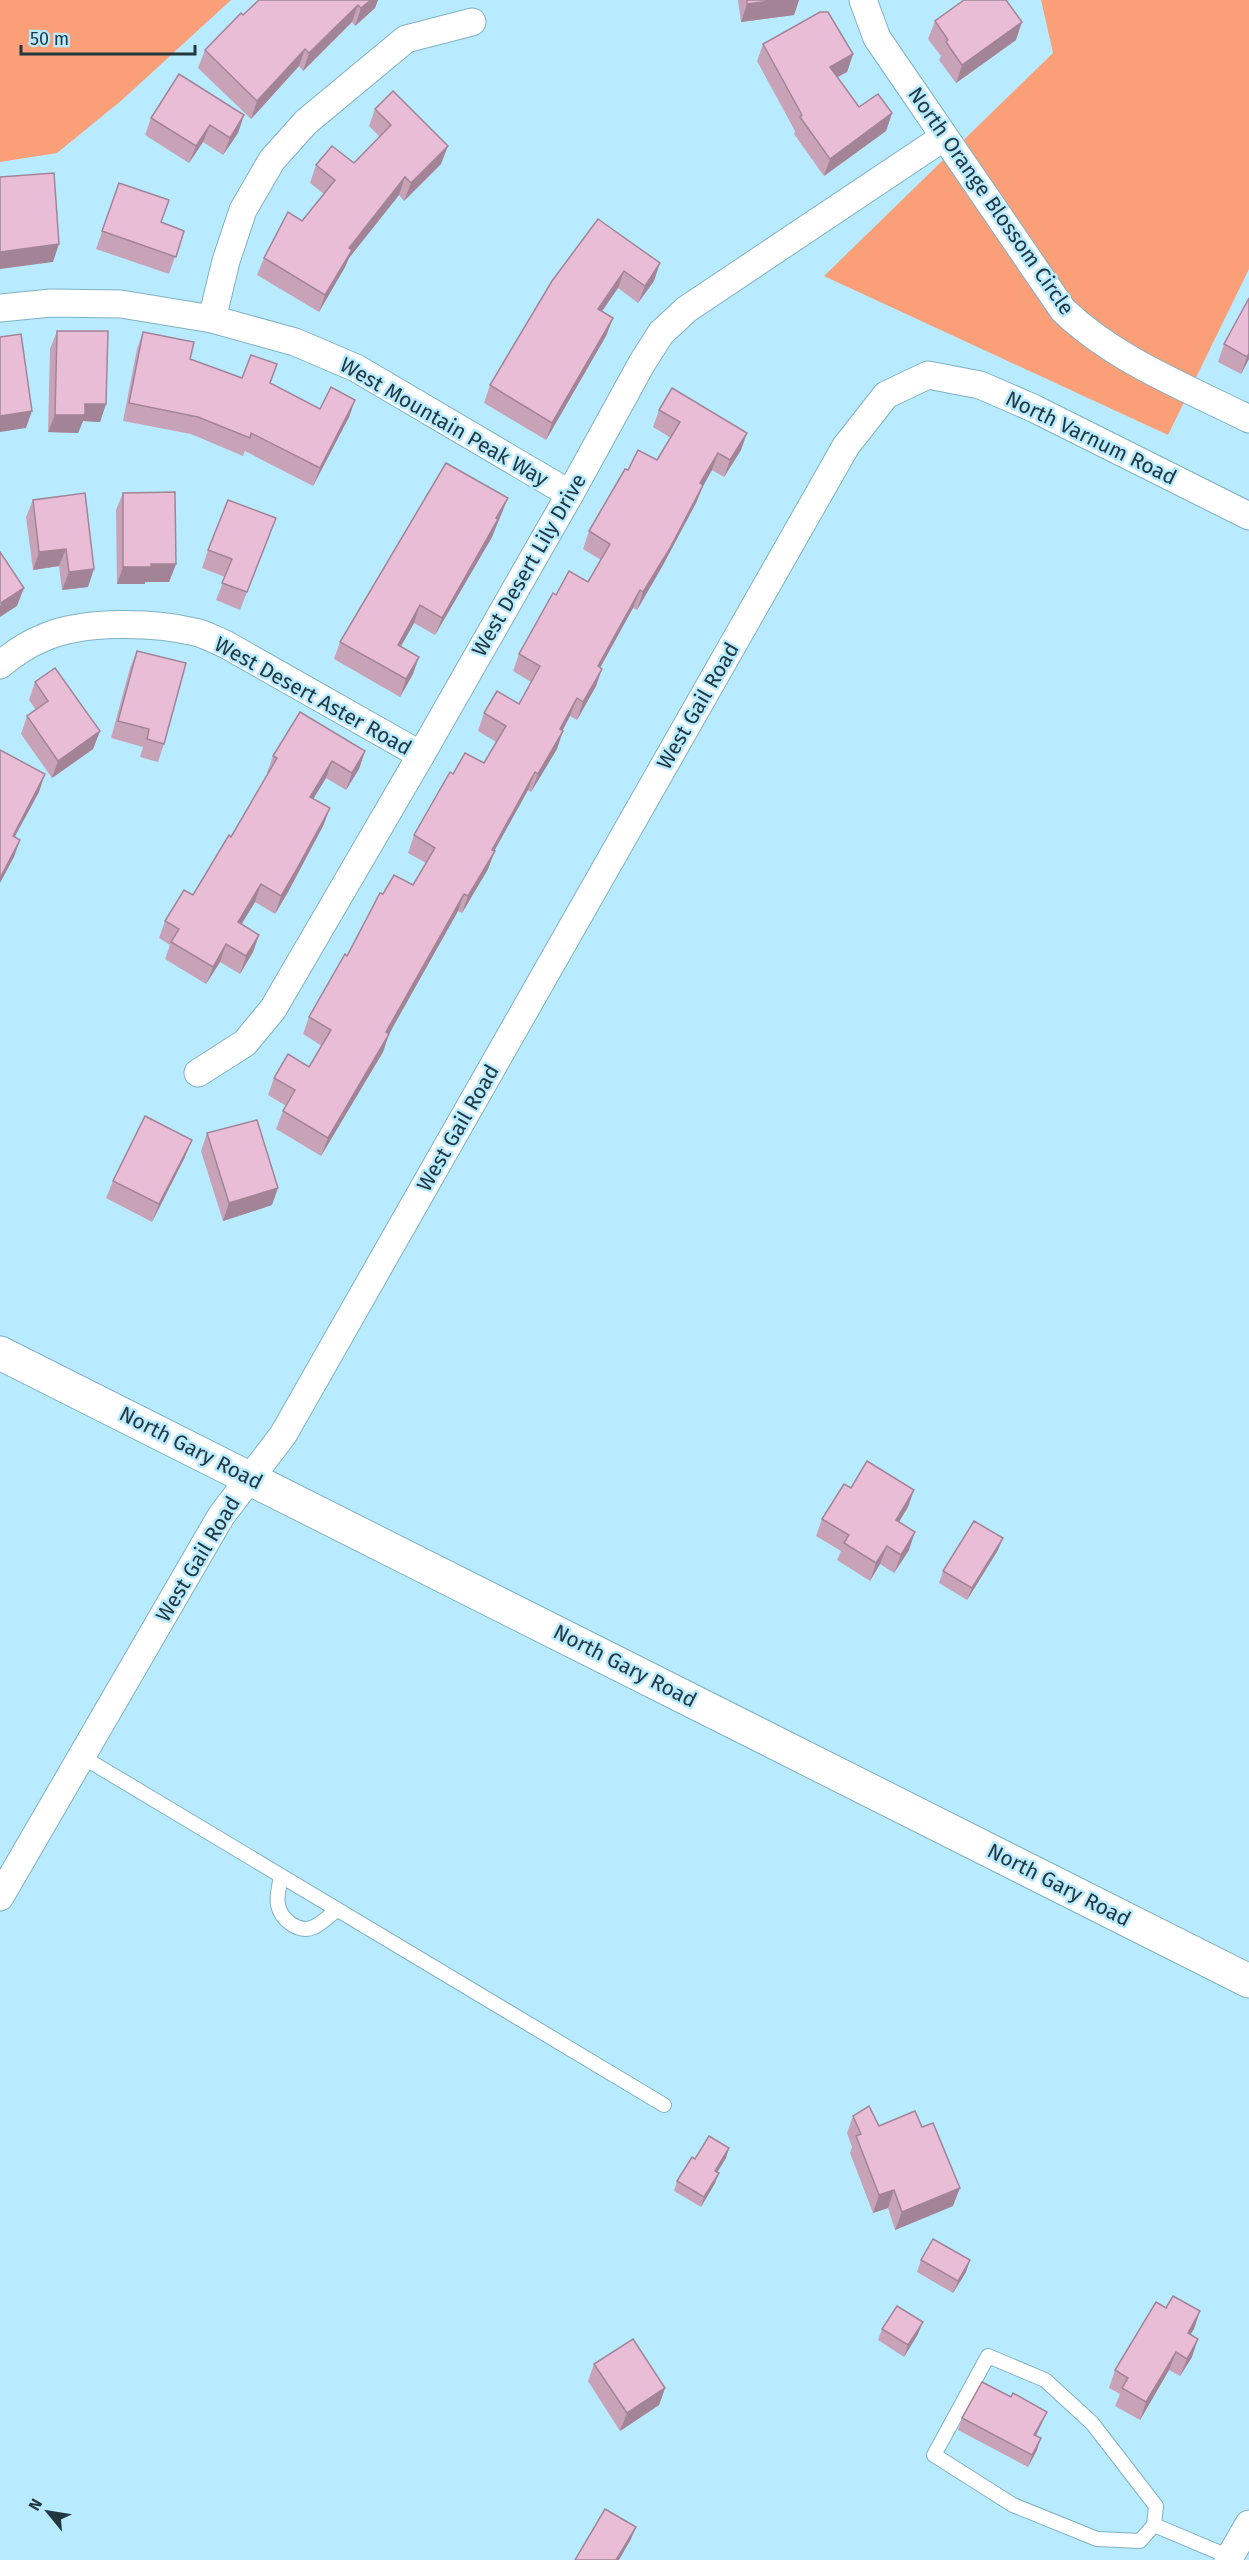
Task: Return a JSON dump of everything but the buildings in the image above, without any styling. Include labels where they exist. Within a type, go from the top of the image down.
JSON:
[{"type":"street","name":"North Orange Blossom Circle","points":[[863,0],[877,38],[1063,310],[1087,333],[1116,352],[1249,419]]},
{"type":"street","points":[[212,319],[226,261],[243,210],[272,160],[306,122],[406,39],[472,22]]},
{"type":"street","name":"West Desert Lily Drive","points":[[198,1073],[245,1043],[273,1009],[421,755],[661,333],[687,309],[944,137]]},
{"type":"street","name":"West Mountain Peak Way","points":[[0,308],[51,303],[121,304],[212,319],[295,342],[356,368],[570,494]]},
{"type":"street","name":"North Varnum Road","points":[[928,375],[981,385],[1033,408],[1249,516]]},
{"type":"street","name":"West Gail Road","points":[[0,1897],[221,1516],[283,1435],[846,446],[886,395],[928,375]]},
{"type":"street","name":"West Desert Aster Road","points":[[0,665],[13,654],[45,637],[82,627],[153,626],[196,632],[225,644],[421,755]]},
{"type":"street","name":"North Gary Road","points":[[0,1353],[1249,1981]]},
{"type":"street","points":[[1229,2559],[1249,2524]]},
{"type":"lane","points":[[81,1756],[664,2105]]},
{"type":"lane","points":[[281,1876],[277,1903],[283,1917],[293,1925],[303,1929],[313,1927],[337,1910]]},
{"type":"lane","points":[[988,2356],[1045,2380],[1092,2423],[1156,2506],[1154,2525],[1140,2541],[1096,2539],[1013,2505],[934,2455],[988,2356]]},
{"type":"lane","points":[[1154,2525],[1229,2559]]},
{"type":"shaded area","points":[[0,0],[231,0],[122,100],[57,153],[0,162]]},
{"type":"shaded area","points":[[1041,0],[1249,0],[1249,269],[1168,435],[824,276],[1053,53]]}]
